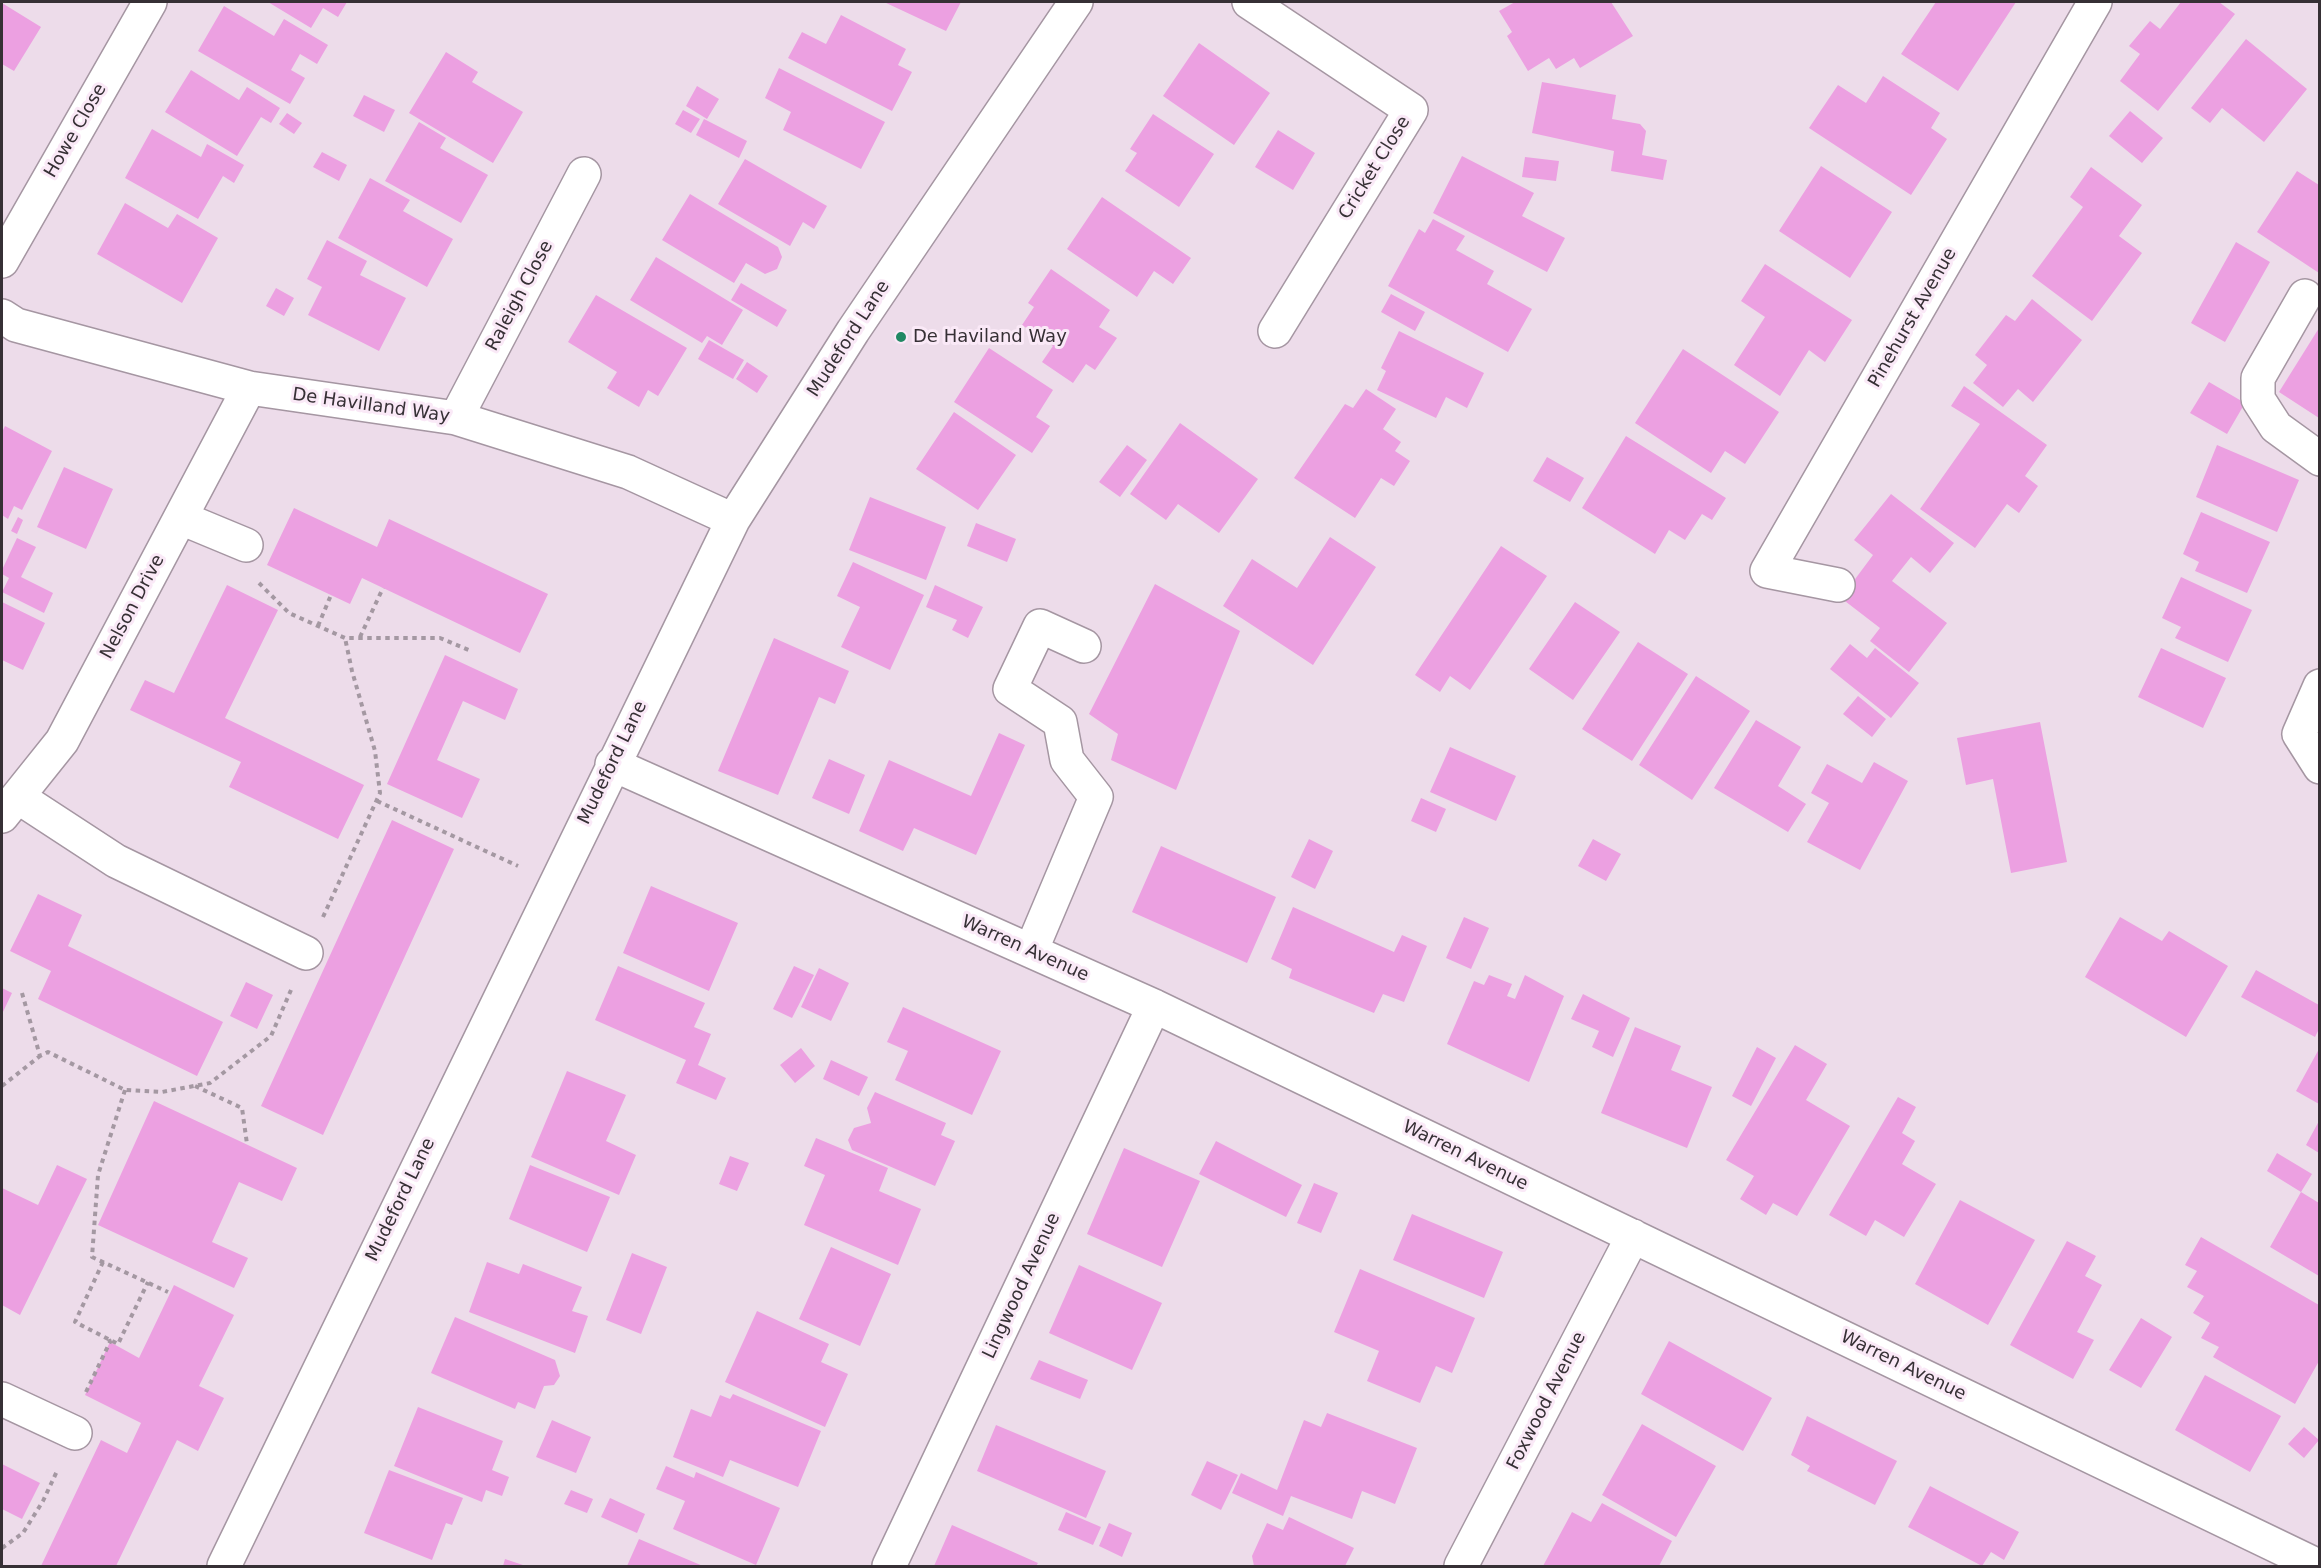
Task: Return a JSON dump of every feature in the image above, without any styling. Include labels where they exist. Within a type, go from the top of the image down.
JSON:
[{"type":"street","name":"Howe Close","points":[[2,261],[150,2]]},
{"type":"street","name":"Mudeford Lane","points":[[224,1566],[612,764],[733,520],[853,331],[1076,2]]},
{"type":"street","name":"Cricket Close","points":[[1249,2],[1411,110],[1275,330]]},
{"type":"street","name":"Pinehurst Avenue","points":[[1838,585],[1767,572],[2096,2]]},
{"type":"street","name":"Raleigh Close","points":[[456,418],[584,174]]},
{"type":"street","points":[[2305,296],[2258,378],[2258,399],[2276,427],[2319,459]]},
{"type":"street","name":"De Havilland Way","points":[[2,316],[16,325],[249,388],[456,418],[628,472],[733,520]]},
{"type":"street","name":"Nelson Drive","points":[[10,807],[62,741],[249,388]]},
{"type":"street","points":[[181,518],[249,560]]},
{"type":"street","points":[[1031,951],[1096,797],[1067,760],[1060,722],[1010,688],[1040,626],[1083,646]]},
{"type":"street","points":[[2319,686],[2300,734],[2319,767]]},
{"type":"street","name":"Warren Avenue","points":[[612,764],[1154,1006],[2312,1558]]},
{"type":"street","points":[[10,807],[306,953]]},
{"type":"street","name":"Lingwood Avenue","points":[[889,1566],[1154,1006]]},
{"type":"street","name":"Foxwood Avenue","points":[[1461,1566],[1633,1236]]},
{"type":"street","points":[[2,1399],[75,1433]]},
{"type":"path","points":[[249,560],[289,614],[345,638],[440,638],[471,651]]},
{"type":"path","points":[[360,637],[383,588]]},
{"type":"path","points":[[318,626],[331,595]]},
{"type":"path","points":[[2,1086],[48,1052],[125,1090],[162,1092],[195,1086],[210,1083],[271,1036],[306,953],[380,793],[375,751],[345,638]]},
{"type":"path","points":[[377,801],[555,883]]},
{"type":"path","points":[[22,993],[40,1056]]},
{"type":"path","points":[[195,1086],[242,1108],[247,1144]]},
{"type":"path","points":[[125,1090],[98,1175],[92,1257],[168,1292]]},
{"type":"path","points":[[103,1262],[75,1322],[118,1344],[148,1282]]},
{"type":"building","points":[[268,2],[347,2],[338,17],[323,8],[311,28]]},
{"type":"building","points":[[884,2],[961,2],[946,31]]},
{"type":"building","points":[[1515,2],[1611,2],[1633,36],[1580,68],[1574,58],[1556,69],[1549,58],[1528,71],[1507,36],[1512,32],[1499,11]]},
{"type":"building","points":[[1936,2],[2016,2],[1958,91],[1901,54]]},
{"type":"building","points":[[2181,2],[2219,2],[2235,14],[2158,111],[2120,81],[2140,54],[2129,46],[2150,21],[2160,29]]},
{"type":"building","points":[[2,3],[41,27],[14,71],[2,64]]},
{"type":"building","points":[[224,6],[274,36],[284,19],[328,45],[317,64],[300,54],[291,70],[305,78],[290,104],[198,51]]},
{"type":"building","points":[[841,15],[906,49],[898,65],[912,72],[892,111],[788,58],[802,32],[826,44]]},
{"type":"building","points":[[2246,39],[2307,89],[2264,142],[2222,108],[2210,123],[2191,108]]},
{"type":"building","points":[[1199,43],[1270,93],[1234,145],[1163,96]]},
{"type":"building","points":[[446,52],[478,72],[472,82],[523,112],[493,163],[409,113]]},
{"type":"building","points":[[779,68],[885,122],[861,169],[783,130],[791,112],[765,98]]},
{"type":"building","points":[[191,70],[239,100],[247,87],[280,108],[271,123],[261,117],[237,156],[165,112]]},
{"type":"building","points":[[1883,76],[1940,113],[1931,128],[1947,139],[1911,195],[1809,128],[1838,85],[1866,103]]},
{"type":"building","points":[[1542,82],[1616,95],[1612,119],[1640,124],[1646,131],[1642,155],[1667,160],[1663,180],[1611,171],[1614,151],[1532,133]]},
{"type":"building","points":[[697,86],[719,99],[707,119],[686,106]]},
{"type":"building","points":[[364,95],[395,110],[384,132],[353,116]]},
{"type":"building","points":[[683,110],[700,119],[691,133],[675,124]]},
{"type":"building","points":[[2130,111],[2163,138],[2142,163],[2109,136]]},
{"type":"building","points":[[287,113],[302,123],[294,134],[279,124]]},
{"type":"building","points":[[1153,114],[1214,154],[1179,207],[1125,171],[1137,153],[1130,149]]},
{"type":"building","points":[[704,119],[747,141],[739,158],[696,135]]},
{"type":"building","points":[[419,122],[446,138],[440,148],[488,175],[461,223],[385,181]]},
{"type":"building","points":[[152,129],[201,157],[207,144],[244,165],[234,183],[223,176],[198,219],[125,178]]},
{"type":"building","points":[[1278,130],[1315,153],[1293,190],[1255,167]]},
{"type":"building","points":[[322,152],[347,165],[339,181],[313,167]]},
{"type":"building","points":[[1462,156],[1534,193],[1522,216],[1565,238],[1547,272],[1433,213]]},
{"type":"building","points":[[1525,157],[1559,161],[1556,181],[1522,177]]},
{"type":"building","points":[[745,159],[827,206],[814,229],[803,222],[790,246],[718,204]]},
{"type":"building","points":[[1821,166],[1892,212],[1850,278],[1779,231]]},
{"type":"building","points":[[2091,167],[2142,205],[2119,236],[2142,253],[2092,321],[2032,276],[2083,207],[2070,197]]},
{"type":"building","points":[[2297,171],[2319,185],[2319,273],[2257,232]]},
{"type":"building","points":[[370,178],[410,200],[403,211],[453,239],[427,287],[338,238]]},
{"type":"building","points":[[690,194],[778,247],[782,257],[777,269],[765,274],[746,263],[734,283],[662,240]]},
{"type":"building","points":[[1102,197],[1191,258],[1173,284],[1154,271],[1137,297],[1067,249]]},
{"type":"building","points":[[125,203],[168,228],[177,214],[218,238],[182,303],[97,254]]},
{"type":"building","points":[[1433,219],[1465,236],[1456,250],[1494,271],[1487,284],[1532,309],[1508,352],[1388,286],[1419,229],[1425,233]]},
{"type":"building","points":[[327,240],[367,261],[360,275],[406,298],[379,351],[308,315],[322,287],[307,279]]},
{"type":"building","points":[[2236,242],[2270,262],[2225,342],[2191,323]]},
{"type":"building","points":[[656,257],[743,310],[722,345],[707,336],[702,343],[630,300]]},
{"type":"building","points":[[1765,264],[1852,320],[1825,362],[1809,350],[1780,396],[1734,365],[1765,317],[1741,301]]},
{"type":"building","points":[[1051,269],[1110,310],[1099,327],[1117,338],[1095,370],[1086,364],[1073,383],[1042,362],[1053,346],[1022,325],[1034,307],[1028,303]]},
{"type":"building","points":[[741,283],[787,310],[777,327],[731,300]]},
{"type":"building","points":[[276,288],[294,298],[284,316],[266,306]]},
{"type":"building","points":[[1391,294],[1425,312],[1415,331],[1381,312]]},
{"type":"building","points":[[596,295],[687,348],[658,396],[648,390],[639,407],[607,388],[617,372],[568,342]]},
{"type":"building","points":[[2032,299],[2082,340],[2033,402],[2018,389],[2003,407],[1973,383],[1987,365],[1975,355],[2006,315],[2015,321]]},
{"type":"building","points":[[2319,328],[2319,418],[2279,392]]},
{"type":"building","points":[[1399,331],[1484,373],[1467,408],[1446,397],[1436,418],[1377,390],[1386,371],[1381,368]]},
{"type":"building","points":[[709,340],[744,360],[733,379],[698,359]]},
{"type":"building","points":[[989,348],[1053,390],[1036,417],[1050,426],[1032,453],[954,402]]},
{"type":"building","points":[[1683,349],[1779,412],[1745,464],[1725,451],[1711,473],[1635,423]]},
{"type":"building","points":[[747,362],[768,376],[757,393],[736,379]]},
{"type":"building","points":[[2209,382],[2245,403],[2227,434],[2190,413]]},
{"type":"building","points":[[1964,386],[2047,445],[2025,476],[2038,486],[2019,513],[2007,504],[1975,548],[1920,509],[1980,424],[1951,406]]},
{"type":"building","points":[[1366,389],[1396,409],[1383,429],[1401,442],[1395,451],[1410,461],[1394,486],[1381,478],[1355,518],[1294,478],[1345,404],[1353,408]]},
{"type":"building","points":[[954,412],[1016,455],[978,510],[916,469]]},
{"type":"building","points":[[1180,423],[1258,479],[1219,533],[1178,504],[1166,520],[1130,494]]},
{"type":"building","points":[[5,426],[52,451],[22,510],[14,506],[8,519],[2,515],[2,432]]},
{"type":"building","points":[[1626,436],[1726,498],[1712,520],[1702,514],[1685,540],[1669,530],[1655,554],[1582,508]]},
{"type":"building","points":[[1127,445],[1147,460],[1120,497],[1099,482]]},
{"type":"building","points":[[2217,445],[2299,480],[2277,532],[2196,497]]},
{"type":"building","points":[[1547,457],[1584,478],[1570,502],[1533,481]]},
{"type":"building","points":[[64,467],[113,489],[86,549],[37,527]]},
{"type":"building","points":[[1891,494],[1954,543],[1930,573],[1911,557],[1892,581],[1947,623],[1909,672],[1870,641],[1880,628],[1841,598],[1873,555],[1854,540]]},
{"type":"building","points":[[870,497],[946,527],[926,580],[849,550]]},
{"type":"building","points":[[294,508],[377,547],[389,519],[548,594],[520,653],[362,578],[350,604],[267,565]]},
{"type":"building","points":[[2201,512],[2270,542],[2247,593],[2195,571],[2199,562],[2183,554]]},
{"type":"building","points":[[18,517],[23,520],[17,534],[11,531]]},
{"type":"building","points":[[976,523],[1016,539],[1007,562],[967,546]]},
{"type":"building","points":[[1330,537],[1376,567],[1313,665],[1223,606],[1252,559],[1297,588]]},
{"type":"building","points":[[17,538],[36,547],[21,577],[53,593],[44,613],[2,592],[9,578],[2,574],[2,570]]},
{"type":"building","points":[[1501,546],[1547,576],[1470,690],[1450,676],[1440,692],[1415,675]]},
{"type":"building","points":[[853,562],[924,595],[890,670],[841,647],[860,607],[837,596]]},
{"type":"building","points":[[2181,577],[2252,610],[2228,662],[2175,638],[2181,627],[2162,618]]},
{"type":"building","points":[[1155,584],[1240,631],[1176,790],[1111,760],[1118,734],[1089,714]]},
{"type":"building","points":[[227,585],[278,610],[225,718],[364,785],[338,839],[229,787],[241,762],[130,710],[145,680],[174,693]]},
{"type":"building","points":[[935,585],[983,607],[968,638],[952,630],[957,620],[926,607]]},
{"type":"building","points":[[2,602],[45,623],[23,670],[2,660]]},
{"type":"building","points":[[1575,602],[1620,632],[1573,700],[1529,669]]},
{"type":"building","points":[[774,638],[849,671],[835,704],[819,697],[778,795],[718,771]]},
{"type":"building","points":[[1638,642],[1688,674],[1632,761],[1582,729]]},
{"type":"building","points":[[1850,644],[1867,658],[1875,648],[1919,683],[1891,718],[1830,669]]},
{"type":"building","points":[[2161,648],[2226,678],[2203,728],[2138,697]]},
{"type":"building","points":[[445,655],[518,689],[505,720],[463,701],[437,760],[480,779],[462,818],[387,784]]},
{"type":"building","points":[[1696,676],[1750,711],[1692,800],[1639,765]]},
{"type":"building","points":[[1858,696],[1886,719],[1872,737],[1843,714]]},
{"type":"building","points":[[1756,720],[1801,747],[1778,786],[1806,804],[1788,832],[1714,788]]},
{"type":"building","points":[[2040,722],[2067,862],[2011,873],[1993,779],[1966,785],[1957,738]]},
{"type":"building","points":[[999,733],[1025,745],[976,855],[914,828],[903,851],[859,831],[889,760],[971,796]]},
{"type":"building","points":[[1450,747],[1516,776],[1496,821],[1430,792]]},
{"type":"building","points":[[829,759],[865,775],[849,814],[812,798]]},
{"type":"building","points":[[1874,762],[1908,781],[1860,870],[1807,842],[1829,803],[1811,793],[1827,764],[1862,783]]},
{"type":"building","points":[[1421,798],[1446,809],[1436,832],[1411,821]]},
{"type":"building","points":[[392,820],[454,849],[323,1135],[261,1106]]},
{"type":"building","points":[[1309,839],[1333,851],[1315,889],[1291,877]]},
{"type":"building","points":[[1593,839],[1621,854],[1606,881],[1578,866]]},
{"type":"building","points":[[1161,846],[1276,897],[1247,963],[1132,912]]},
{"type":"building","points":[[651,886],[738,923],[709,991],[623,953]]},
{"type":"building","points":[[38,894],[82,915],[68,946],[223,1022],[197,1076],[38,999],[51,971],[10,951]]},
{"type":"building","points":[[1293,907],[1394,952],[1402,935],[1427,946],[1404,1002],[1383,994],[1374,1013],[1289,978],[1292,969],[1271,959]]},
{"type":"building","points":[[1464,917],[1489,928],[1471,969],[1446,958]]},
{"type":"building","points":[[2120,917],[2162,941],[2169,931],[2228,966],[2186,1037],[2085,977]]},
{"type":"building","points":[[618,966],[705,1003],[694,1027],[711,1034],[698,1065],[726,1078],[716,1100],[676,1083],[686,1060],[595,1020]]},
{"type":"building","points":[[794,966],[814,975],[792,1018],[773,1009]]},
{"type":"building","points":[[819,968],[849,983],[831,1021],[801,1007]]},
{"type":"building","points":[[2256,970],[2319,1005],[2319,1029],[2315,1037],[2241,997]]},
{"type":"building","points":[[1489,975],[1512,984],[1507,996],[1515,999],[1525,975],[1564,996],[1529,1082],[1447,1044],[1474,981],[1484,985]]},
{"type":"building","points":[[246,982],[273,995],[257,1029],[230,1016]]},
{"type":"building","points":[[2,988],[12,993],[2,1014]]},
{"type":"building","points":[[1583,994],[1630,1018],[1613,1057],[1592,1047],[1599,1031],[1571,1019]]},
{"type":"building","points":[[903,1007],[1001,1051],[972,1115],[895,1080],[908,1051],[887,1042]]},
{"type":"building","points":[[1635,1027],[1681,1046],[1671,1070],[1712,1087],[1687,1148],[1601,1113]]},
{"type":"building","points":[[1795,1045],[1827,1064],[1806,1100],[1850,1126],[1797,1216],[1773,1203],[1766,1215],[1740,1199],[1754,1176],[1726,1160]]},
{"type":"building","points":[[1757,1047],[1776,1058],[1751,1106],[1732,1096]]},
{"type":"building","points":[[801,1048],[815,1066],[795,1083],[780,1065]]},
{"type":"building","points":[[2319,1049],[2319,1104],[2296,1091]]},
{"type":"building","points":[[831,1060],[868,1077],[859,1096],[823,1079]]},
{"type":"building","points":[[567,1071],[626,1095],[606,1141],[636,1155],[619,1195],[531,1157]]},
{"type":"building","points":[[875,1092],[946,1123],[941,1135],[955,1141],[935,1186],[852,1150],[848,1140],[854,1128],[871,1123],[867,1108]]},
{"type":"building","points":[[1898,1097],[1916,1107],[1902,1133],[1915,1141],[1902,1164],[1936,1184],[1904,1237],[1875,1220],[1866,1236],[1829,1215]]},
{"type":"building","points":[[154,1101],[297,1168],[282,1201],[239,1182],[212,1242],[248,1258],[234,1288],[98,1225]]},
{"type":"building","points":[[2319,1121],[2319,1153],[2306,1145]]},
{"type":"building","points":[[816,1138],[888,1168],[879,1191],[921,1209],[898,1265],[804,1225],[825,1175],[804,1166]]},
{"type":"building","points":[[1216,1141],[1302,1185],[1286,1217],[1199,1174]]},
{"type":"building","points":[[1124,1148],[1200,1181],[1162,1267],[1087,1234]]},
{"type":"building","points":[[2277,1153],[2312,1174],[2301,1192],[2267,1171]]},
{"type":"building","points":[[730,1156],[749,1163],[737,1191],[719,1184]]},
{"type":"building","points":[[57,1165],[87,1179],[20,1315],[2,1305],[2,1188],[38,1205]]},
{"type":"building","points":[[530,1165],[610,1197],[587,1252],[509,1219]]},
{"type":"building","points":[[1314,1183],[1338,1193],[1321,1233],[1297,1223]]},
{"type":"building","points":[[2301,1192],[2319,1203],[2319,1276],[2270,1247]]},
{"type":"building","points":[[1960,1200],[2035,1240],[1988,1325],[1915,1284]]},
{"type":"building","points":[[1412,1214],[1503,1252],[1484,1298],[1393,1260]]},
{"type":"building","points":[[2201,1237],[2319,1305],[2319,1361],[2295,1404],[2213,1357],[2219,1347],[2201,1338],[2210,1323],[2193,1313],[2204,1296],[2187,1287],[2197,1271],[2185,1265]]},
{"type":"building","points":[[2067,1241],[2096,1256],[2085,1276],[2102,1285],[2077,1332],[2094,1340],[2073,1379],[2010,1345]]},
{"type":"building","points":[[831,1247],[891,1274],[860,1346],[799,1319]]},
{"type":"building","points":[[632,1253],[667,1267],[641,1334],[606,1320]]},
{"type":"building","points":[[487,1262],[519,1274],[523,1264],[582,1287],[572,1311],[588,1316],[575,1353],[469,1312]]},
{"type":"building","points":[[1079,1265],[1162,1303],[1132,1370],[1049,1333]]},
{"type":"building","points":[[1360,1269],[1475,1318],[1452,1373],[1436,1366],[1420,1403],[1367,1381],[1379,1351],[1334,1332]]},
{"type":"building","points":[[174,1285],[234,1315],[199,1386],[224,1398],[198,1451],[177,1440],[116,1566],[41,1566],[101,1440],[127,1453],[141,1423],[85,1395],[110,1342],[139,1358]]},
{"type":"building","points":[[757,1311],[829,1344],[821,1362],[848,1374],[825,1427],[725,1382]]},
{"type":"building","points":[[455,1317],[555,1360],[560,1376],[554,1385],[544,1386],[535,1409],[518,1402],[515,1409],[431,1373]]},
{"type":"building","points":[[2141,1318],[2172,1337],[2141,1388],[2109,1370]]},
{"type":"building","points":[[1669,1341],[1772,1398],[1743,1451],[1641,1394]]},
{"type":"building","points":[[1039,1360],[1088,1380],[1080,1399],[1030,1379]]},
{"type":"building","points":[[2205,1375],[2281,1416],[2250,1472],[2175,1430]]},
{"type":"building","points":[[733,1394],[821,1431],[798,1487],[730,1460],[723,1477],[673,1457],[691,1409],[711,1417],[720,1395],[730,1399]]},
{"type":"building","points":[[418,1407],[503,1441],[492,1470],[509,1477],[502,1496],[486,1490],[482,1502],[394,1466]]},
{"type":"building","points":[[1327,1413],[1417,1448],[1395,1504],[1362,1491],[1352,1519],[1291,1496],[1283,1516],[1232,1493],[1241,1473],[1277,1490],[1304,1420],[1321,1427]]},
{"type":"building","points":[[1807,1416],[1897,1461],[1875,1505],[1807,1471],[1810,1466],[1791,1455]]},
{"type":"building","points":[[552,1420],[591,1437],[576,1473],[536,1457]]},
{"type":"building","points":[[1642,1424],[1716,1466],[1676,1537],[1602,1495]]},
{"type":"building","points":[[996,1425],[1106,1471],[1086,1518],[977,1471]]},
{"type":"building","points":[[2304,1427],[2319,1440],[2304,1458],[2288,1444]]},
{"type":"building","points":[[1207,1461],[1238,1475],[1221,1510],[1191,1495]]},
{"type":"building","points":[[2,1464],[40,1483],[22,1519],[2,1509]]},
{"type":"building","points":[[666,1466],[694,1478],[696,1472],[780,1508],[756,1565],[673,1529],[685,1501],[656,1489]]},
{"type":"building","points":[[389,1470],[463,1498],[452,1525],[446,1523],[432,1560],[364,1533]]},
{"type":"building","points":[[1930,1486],[2019,1532],[2004,1560],[1991,1552],[1982,1566],[1908,1527]]},
{"type":"building","points":[[571,1490],[593,1499],[587,1513],[564,1504]]},
{"type":"building","points":[[610,1498],[645,1514],[637,1533],[601,1517]]},
{"type":"building","points":[[1602,1503],[1672,1541],[1659,1566],[1543,1566],[1572,1512],[1591,1522]]},
{"type":"building","points":[[1066,1512],[1101,1527],[1093,1545],[1058,1530]]},
{"type":"building","points":[[1289,1517],[1354,1548],[1345,1566],[1254,1566],[1252,1556],[1267,1523],[1283,1530]]},
{"type":"building","points":[[1109,1523],[1132,1533],[1122,1557],[1099,1546]]},
{"type":"building","points":[[952,1525],[1038,1563],[1036,1566],[934,1566]]},
{"type":"building","points":[[639,1539],[703,1566],[627,1566]]},
{"type":"building","points":[[505,1559],[526,1566],[503,1566]]},
{"type":"place","name":"De Haviland Way","points":[[901,337]]}]
